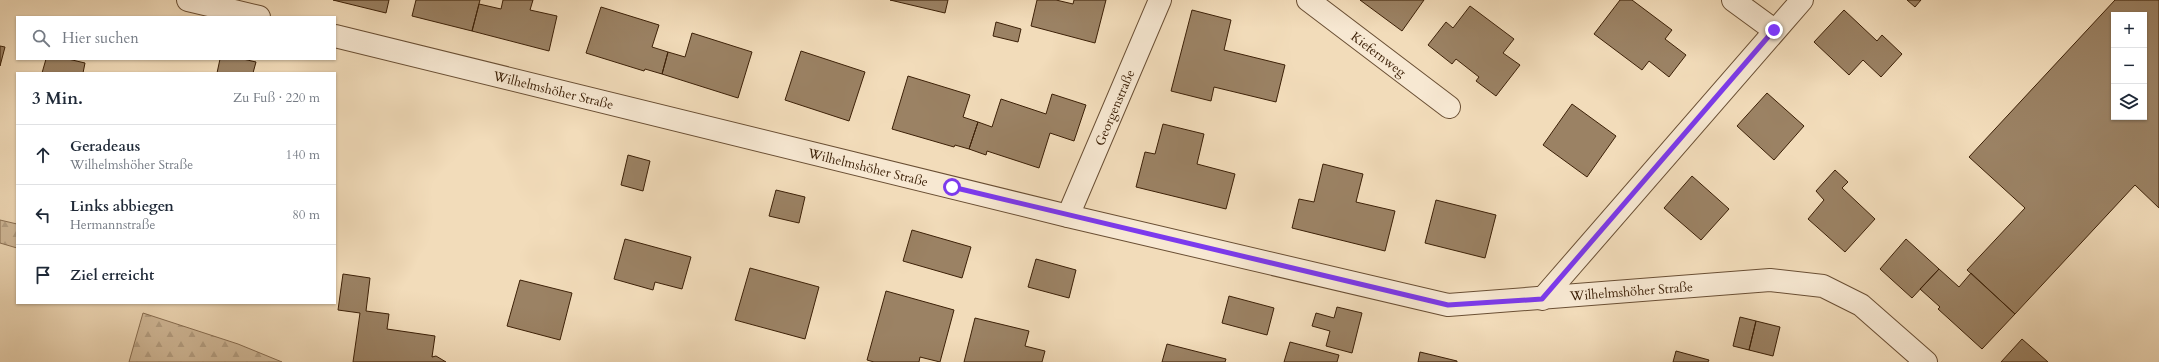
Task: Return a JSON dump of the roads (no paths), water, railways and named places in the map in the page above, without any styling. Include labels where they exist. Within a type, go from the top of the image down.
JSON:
[{"type":"street","points":[[188,0],[214,3],[256,16]]},
{"type":"street","name":"Georgenstraße","points":[[1068,216],[1160,0]]},
{"type":"street","name":"Kiefernweg","points":[[1308,0],[1449,107]]},
{"type":"street","points":[[1733,0],[1774,30]]},
{"type":"street","points":[[1542,299],[1774,30],[1802,0]]},
{"type":"street","name":"Wilhelmshöher Straße","points":[[336,36],[1068,216],[1448,305],[1542,299],[1770,280],[1823,286],[1861,304],[1926,362]]}]
